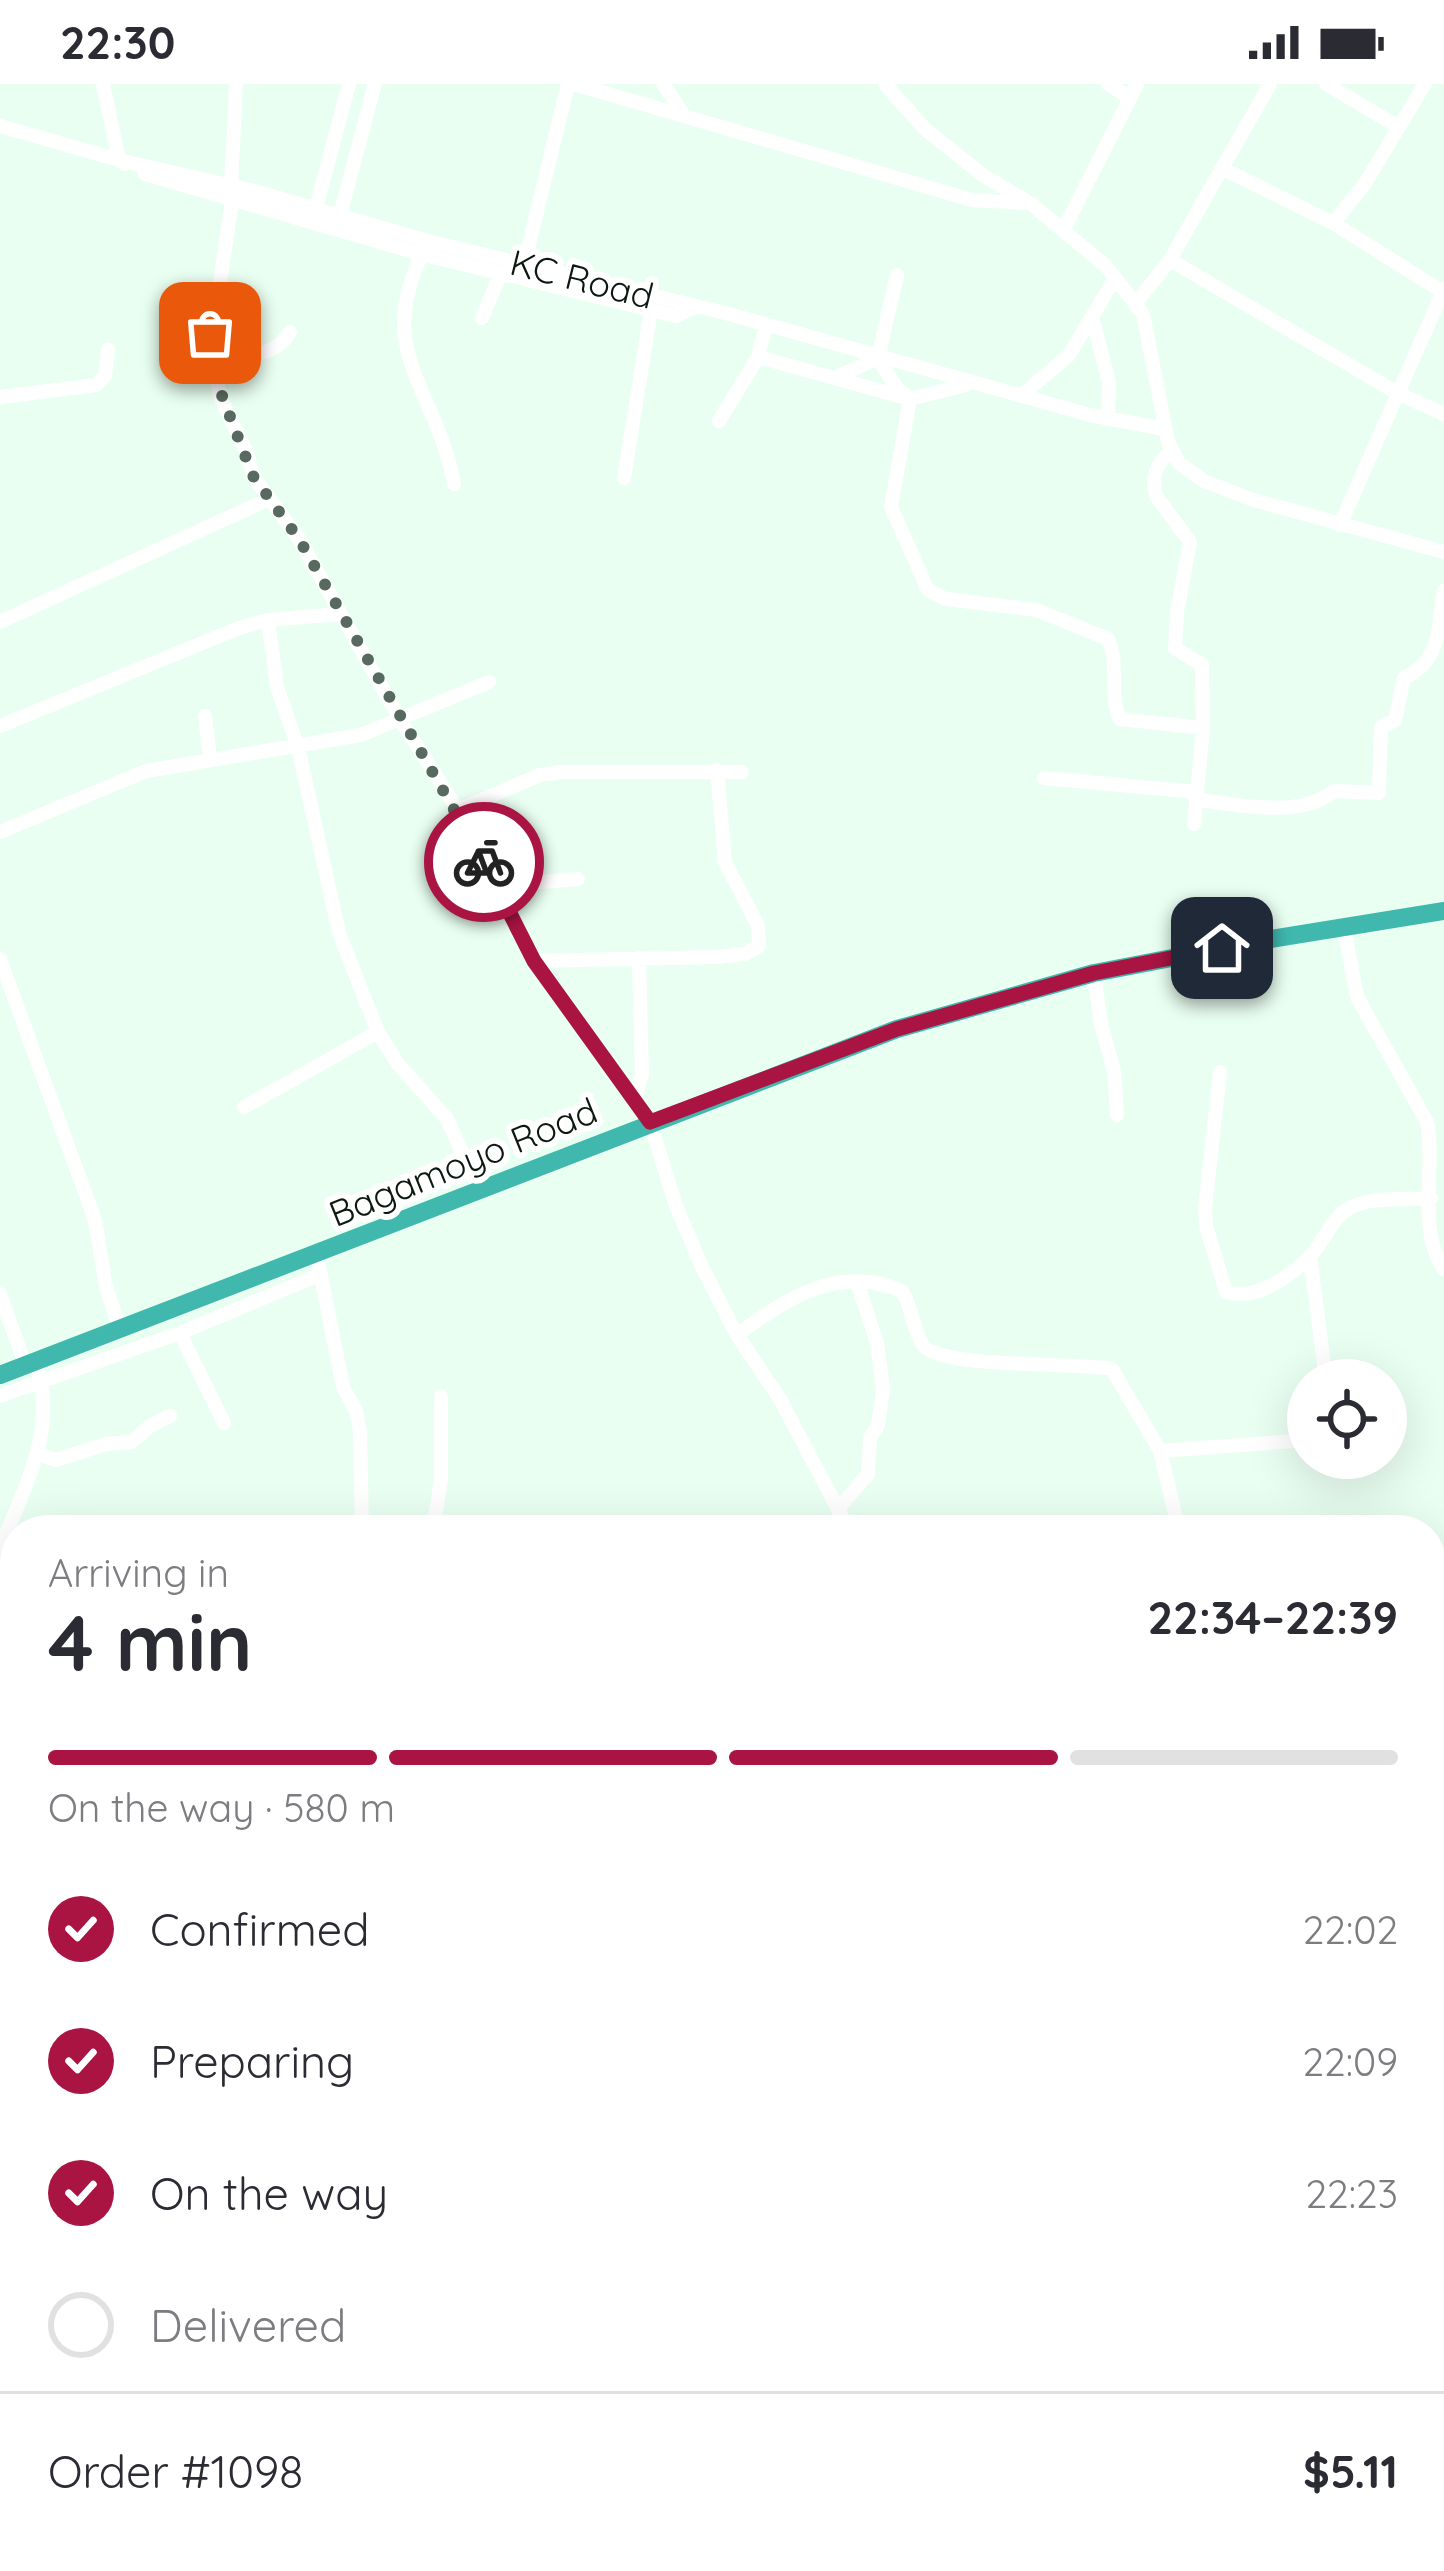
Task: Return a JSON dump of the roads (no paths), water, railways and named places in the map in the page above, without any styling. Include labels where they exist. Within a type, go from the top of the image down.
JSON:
[{"type":"highway","name":"Bagamoyo Road","points":[[0,1375],[35,1371],[120,1329],[319,1265],[650,1122],[897,1029],[1094,973],[1444,911]]},
{"type":"street","points":[[103,84],[119,160]]},
{"type":"street","points":[[236,84],[231,193],[210,351],[221,399],[253,476],[299,539],[401,721],[458,811],[534,961],[650,1122],[687,1234],[737,1335],[780,1399],[841,1515]]},
{"type":"street","points":[[316,208],[349,84]]},
{"type":"street","points":[[340,215],[375,84]]},
{"type":"street","points":[[524,265],[571,84],[972,200],[1030,203]]},
{"type":"street","points":[[663,84],[683,115]]},
{"type":"street","points":[[886,84],[925,129],[984,176],[1064,229],[1115,278],[1143,314],[1165,429],[1179,463],[1204,481],[1340,525],[1444,552]]},
{"type":"street","points":[[1064,229],[1133,90],[1108,84]]},
{"type":"street","points":[[1135,304],[1170,260],[1270,84]]},
{"type":"street","points":[[1325,84],[1397,126]]},
{"type":"street","points":[[1333,223],[1364,184],[1425,84]]},
{"type":"street","points":[[0,126],[119,160],[136,172],[231,193],[501,273],[683,316],[698,306]]},
{"type":"street","points":[[1223,169],[1333,223],[1443,291],[1340,525]]},
{"type":"street","name":"KC Road","points":[[256,200],[316,208],[425,248],[524,265],[698,306],[971,384],[1165,429]]},
{"type":"street","points":[[425,248],[404,293],[405,350],[445,440],[454,484]]},
{"type":"street","points":[[1170,260],[1399,394],[1444,413]]},
{"type":"street","points":[[482,318],[501,273]]},
{"type":"street","points":[[897,275],[878,358],[896,387],[910,399]]},
{"type":"street","points":[[1021,396],[1064,361],[1115,278]]},
{"type":"street","points":[[624,478],[651,310]]},
{"type":"street","points":[[1092,316],[1108,383],[1108,418]]},
{"type":"street","points":[[718,421],[758,357],[766,325]]},
{"type":"street","points":[[210,351],[273,351],[290,332]]},
{"type":"street","points":[[0,397],[96,385],[105,376],[108,349]]},
{"type":"street","points":[[758,357],[910,399],[971,384]]},
{"type":"street","points":[[834,378],[878,358]]},
{"type":"street","points":[[910,399],[891,511],[928,590],[940,598],[1036,610],[1108,639],[1120,719],[1203,728]]},
{"type":"street","points":[[1171,451],[1155,468],[1154,486],[1156,496],[1190,542],[1175,648],[1202,665],[1203,728],[1194,824]]},
{"type":"street","points":[[0,622],[269,499]]},
{"type":"street","points":[[1044,778],[1294,806],[1323,801],[1334,791],[1381,792],[1377,750],[1381,727],[1395,721],[1404,678],[1420,672],[1432,656],[1444,591]]},
{"type":"street","points":[[0,727],[170,653],[268,620],[340,614]]},
{"type":"street","points":[[268,620],[277,687],[298,747],[339,933],[378,1032],[398,1064],[447,1119],[480,1192]]},
{"type":"street","points":[[0,832],[146,771],[361,735],[489,682]]},
{"type":"street","points":[[205,716],[210,759]]},
{"type":"street","points":[[534,961],[744,954],[759,946],[758,926],[724,862],[717,770]]},
{"type":"street","points":[[458,811],[540,775],[560,772],[742,772]]},
{"type":"street","points":[[500,891],[578,879]]},
{"type":"street","points":[[1344,927],[1358,997],[1427,1122],[1431,1244],[1444,1269]]},
{"type":"street","points":[[634,1101],[642,1076],[639,958]]},
{"type":"street","points":[[0,959],[95,1220],[106,1287],[120,1329]]},
{"type":"street","points":[[1094,973],[1114,1071],[1117,1114]]},
{"type":"street","points":[[244,1107],[378,1032]]},
{"type":"street","points":[[1220,1072],[1205,1208],[1226,1292],[1256,1293],[1310,1257],[1338,1218],[1355,1205],[1431,1198]]},
{"type":"street","points":[[1310,1257],[1323,1359]]},
{"type":"street","points":[[0,1396],[35,1371],[180,1333],[319,1265],[343,1387],[360,1431],[362,1515]]},
{"type":"street","points":[[737,1335],[810,1288],[857,1282],[902,1291],[922,1343],[933,1353],[960,1360],[1112,1369],[1160,1451],[1175,1515]]},
{"type":"street","points":[[838,1509],[868,1474],[870,1438],[878,1425],[883,1389],[877,1343],[857,1282]]},
{"type":"street","points":[[0,1294],[35,1371],[44,1436],[13,1515]]},
{"type":"street","points":[[180,1333],[224,1424]]},
{"type":"street","points":[[435,1515],[441,1480],[441,1396]]},
{"type":"street","points":[[37,1454],[56,1460],[106,1444],[132,1442],[170,1416]]},
{"type":"street","points":[[1160,1451],[1287,1442]]}]
